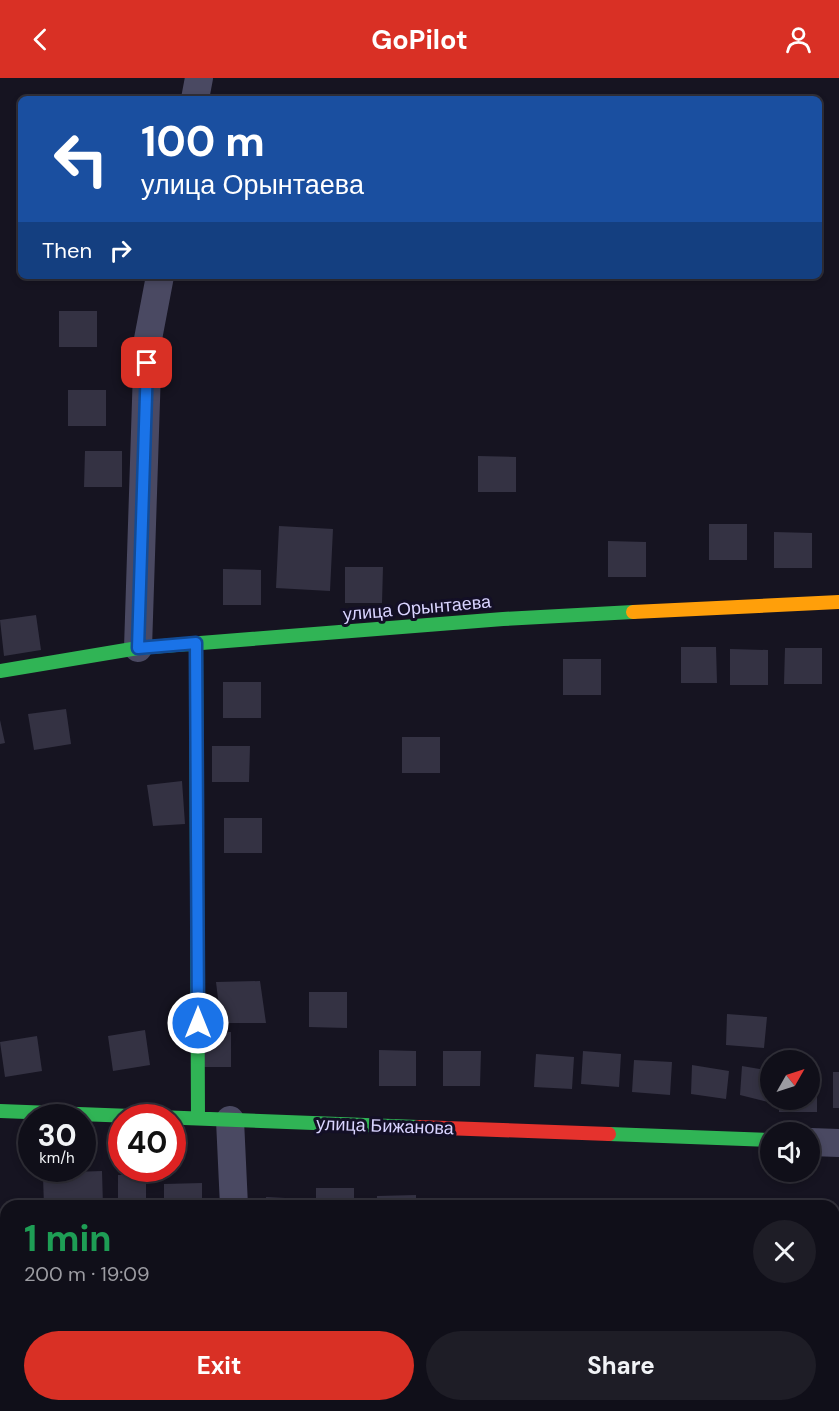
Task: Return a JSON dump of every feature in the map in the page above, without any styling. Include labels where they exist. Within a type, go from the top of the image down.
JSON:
[{"type":"street","points":[[196,96],[199,78]]},
{"type":"street","points":[[138,648],[148,339],[159,279]]},
{"type":"street","name":"улица Орынтаева","points":[[0,671],[138,648],[196,643],[503,619],[839,602]]},
{"type":"street","points":[[196,643],[198,1118]]},
{"type":"street","name":"улица Бижанова","points":[[0,1111],[760,1140]]},
{"type":"street","points":[[230,1120],[234,1200]]},
{"type":"street","points":[[820,1142],[839,1143]]},
{"type":"building","points":[[59,311],[97,311],[97,347],[59,347]]},
{"type":"building","points":[[68,390],[106,390],[106,426],[68,426]]},
{"type":"building","points":[[85,451],[122,451],[122,487],[84,487]]},
{"type":"building","points":[[478,456],[516,457],[516,492],[478,492]]},
{"type":"building","points":[[709,524],[747,524],[747,560],[709,560]]},
{"type":"building","points":[[279,526],[333,529],[330,591],[276,588]]},
{"type":"building","points":[[774,532],[812,533],[812,568],[774,568]]},
{"type":"building","points":[[608,541],[646,542],[646,577],[608,577]]},
{"type":"building","points":[[345,567],[383,567],[382,603],[345,603]]},
{"type":"building","points":[[223,569],[261,570],[261,605],[223,605]]},
{"type":"building","points":[[36,615],[41,650],[4,656],[0,620]]},
{"type":"building","points":[[681,647],[716,647],[717,683],[681,683]]},
{"type":"building","points":[[785,648],[822,648],[822,684],[784,684]]},
{"type":"building","points":[[730,649],[768,650],[768,685],[730,685]]},
{"type":"building","points":[[563,659],[601,659],[601,695],[563,695]]},
{"type":"building","points":[[223,682],[261,682],[261,718],[223,718]]},
{"type":"building","points":[[66,709],[71,744],[34,750],[28,714]]},
{"type":"building","points":[[0,720],[5,743],[0,744]]},
{"type":"building","points":[[402,737],[440,737],[440,773],[402,773]]},
{"type":"building","points":[[212,746],[250,746],[249,782],[212,782]]},
{"type":"building","points":[[182,781],[185,824],[153,826],[147,785]]},
{"type":"building","points":[[224,818],[262,818],[262,853],[224,853]]},
{"type":"building","points":[[260,981],[266,1023],[221,1023],[216,982]]},
{"type":"building","points":[[309,992],[347,992],[347,1028],[309,1027]]},
{"type":"building","points":[[727,1014],[767,1017],[764,1048],[726,1045]]},
{"type":"building","points":[[145,1030],[150,1065],[113,1071],[108,1036]]},
{"type":"building","points":[[203,1031],[231,1032],[231,1067],[202,1067]]},
{"type":"building","points":[[37,1036],[42,1071],[5,1077],[0,1042]]},
{"type":"building","points":[[379,1050],[416,1051],[416,1086],[379,1086]]},
{"type":"building","points":[[443,1051],[481,1051],[480,1086],[443,1086]]},
{"type":"building","points":[[583,1051],[621,1054],[619,1087],[581,1084]]},
{"type":"building","points":[[536,1054],[574,1057],[572,1089],[534,1087]]},
{"type":"building","points":[[634,1060],[672,1062],[670,1095],[632,1092]]},
{"type":"building","points":[[692,1065],[729,1071],[726,1099],[691,1094]]},
{"type":"building","points":[[742,1066],[760,1069],[760,1100],[740,1095]]},
{"type":"building","points":[[833,1072],[839,1072],[839,1108],[833,1108]]},
{"type":"building","points":[[779,1110],[817,1110],[817,1112],[779,1112]]},
{"type":"building","points":[[96,1171],[102,1171],[103,1200],[44,1200],[43,1182],[96,1182]]},
{"type":"building","points":[[118,1182],[146,1182],[146,1200],[118,1200]]},
{"type":"building","points":[[202,1183],[202,1200],[164,1200],[164,1184]]},
{"type":"building","points":[[316,1188],[354,1188],[354,1200],[316,1200]]},
{"type":"building","points":[[416,1195],[416,1200],[377,1200],[377,1196]]},
{"type":"building","points":[[266,1197],[305,1199],[305,1200],[266,1200]]},
{"type":"building","points":[[498,1199],[536,1199],[536,1200]]},
{"type":"building","points":[[624,1199],[662,1199],[662,1200]]},
{"type":"traffic: fast","points":[[0,671],[138,648],[503,619],[633,612]]},
{"type":"traffic: fast","points":[[196,643],[198,1118]]},
{"type":"traffic: fast","points":[[0,1111],[418,1127]]},
{"type":"traffic: fast","points":[[609,1134],[760,1140]]},
{"type":"traffic: slow","points":[[633,612],[839,602]]},
{"type":"traffic: jam","points":[[418,1127],[609,1134]]},
{"type":"route","points":[[147,363],[138,648],[196,643],[198,1023]]}]
